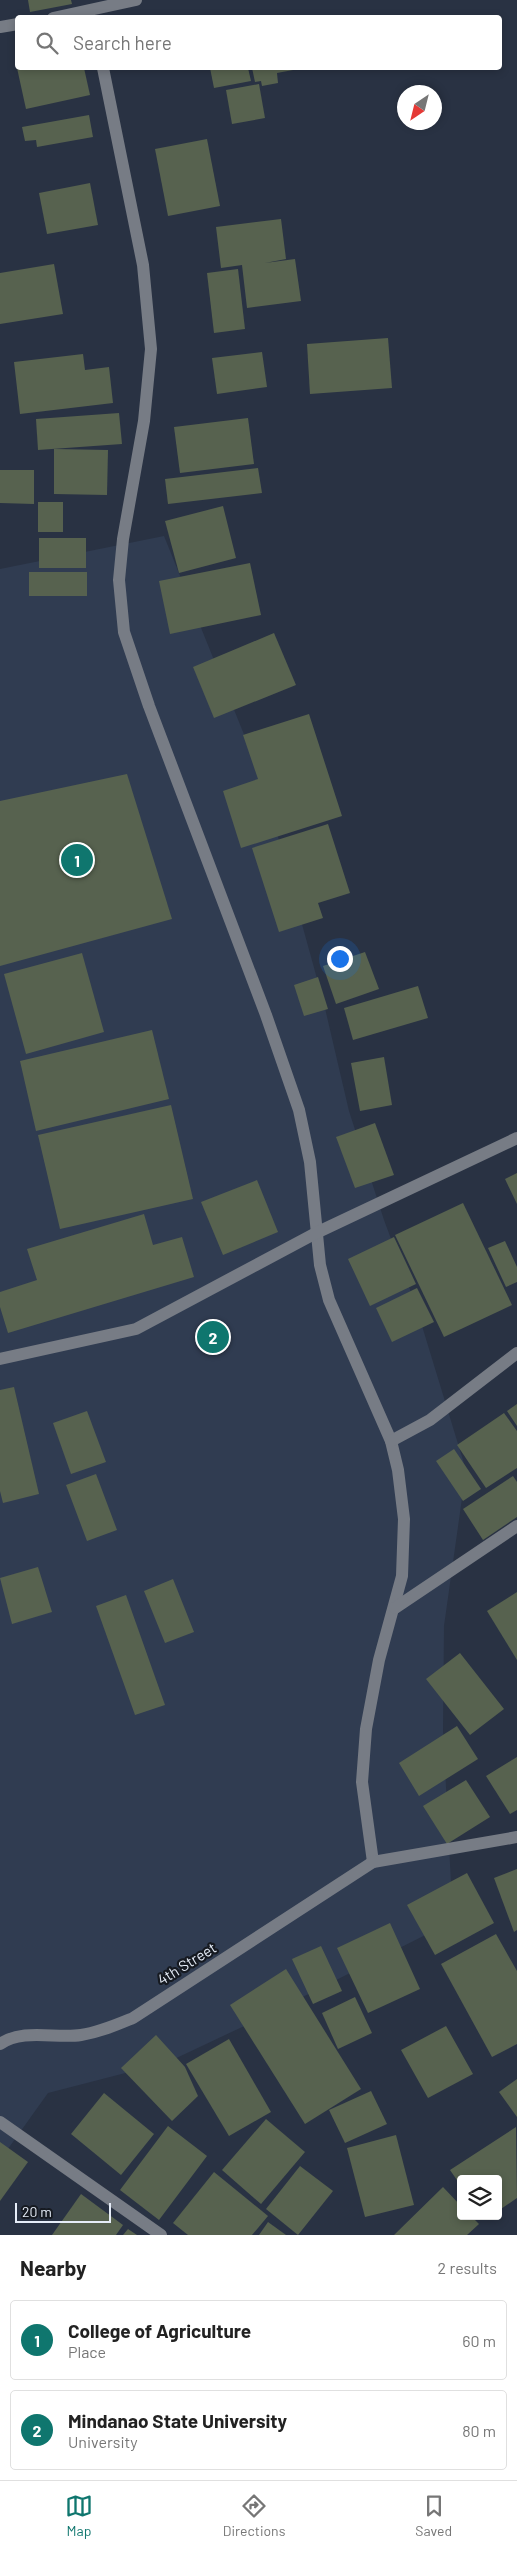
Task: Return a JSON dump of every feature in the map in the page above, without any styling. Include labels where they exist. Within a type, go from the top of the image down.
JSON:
[{"type":"street","points":[[66,15],[136,0]]},
{"type":"street","points":[[0,27],[15,24]]},
{"type":"street","points":[[103,70],[143,265],[150,349],[144,421],[123,539],[119,580],[124,632],[149,706],[266,1015],[299,1110],[310,1162],[320,1265],[329,1300],[391,1442],[398,1470],[404,1519],[402,1576],[380,1660],[366,1729],[362,1782],[373,1862],[517,1837]]},
{"type":"street","points":[[0,1359],[136,1329],[316,1232],[517,1138]]},
{"type":"street","points":[[391,1442],[430,1420],[517,1353]]},
{"type":"street","points":[[395,1608],[517,1526]]},
{"type":"street","name":"4th Street","points":[[0,2044],[25,2036],[87,2034],[133,2018],[373,1862]]},
{"type":"street","points":[[0,2122],[161,2235]]},
{"type":"shaded area","points":[[164,536],[262,779],[324,1004],[349,1111],[384,1220],[415,1303],[466,1470],[444,1626],[443,1730],[453,1921],[259,2019],[168,2062],[48,2093],[0,2160],[0,569]]},
{"type":"building","points":[[28,0],[71,0],[72,4],[30,12]]},
{"type":"building","points":[[17,70],[84,70],[90,95],[26,109]]},
{"type":"building","points":[[210,70],[248,70],[251,81],[214,88]]},
{"type":"building","points":[[252,70],[293,70],[277,73],[278,83],[262,86],[261,81],[255,82]]},
{"type":"building","points":[[259,84],[265,118],[232,124],[226,90]]},
{"type":"building","points":[[89,115],[93,137],[37,147],[36,140],[25,141],[22,127]]},
{"type":"building","points":[[207,139],[220,206],[168,216],[155,149]]},
{"type":"building","points":[[90,183],[98,225],[47,234],[39,193]]},
{"type":"building","points":[[281,219],[286,259],[265,263],[295,259],[301,301],[247,308],[242,265],[221,268],[216,227]]},
{"type":"building","points":[[54,264],[63,314],[0,324],[0,273]]},
{"type":"building","points":[[238,269],[245,329],[214,333],[207,273]]},
{"type":"building","points":[[388,338],[392,388],[310,394],[307,344]]},
{"type":"building","points":[[262,352],[267,387],[217,394],[212,358]]},
{"type":"building","points":[[83,354],[85,370],[109,367],[113,403],[20,414],[14,362]]},
{"type":"building","points":[[119,413],[122,444],[38,450],[36,419]]},
{"type":"building","points":[[248,418],[254,464],[180,473],[174,427]]},
{"type":"building","points":[[54,449],[108,450],[107,495],[54,494]]},
{"type":"building","points":[[258,468],[262,493],[168,504],[165,479]]},
{"type":"building","points":[[0,470],[34,470],[34,504],[0,503]]},
{"type":"building","points":[[38,502],[63,502],[63,532],[38,532]]},
{"type":"building","points":[[223,506],[236,558],[179,573],[165,521]]},
{"type":"building","points":[[39,538],[86,538],[86,568],[39,568]]},
{"type":"building","points":[[250,563],[261,615],[170,634],[159,581]]},
{"type":"building","points":[[29,572],[87,572],[87,596],[29,596]]},
{"type":"building","points":[[274,633],[296,685],[214,718],[193,667]]},
{"type":"building","points":[[309,714],[342,816],[241,848],[223,791],[258,779],[243,735]]},
{"type":"building","points":[[127,774],[172,919],[0,966],[0,801]]},
{"type":"building","points":[[328,824],[350,893],[318,903],[323,918],[279,932],[252,848]]},
{"type":"building","points":[[365,952],[379,989],[336,1004],[323,966]]},
{"type":"building","points":[[82,953],[104,1032],[26,1054],[4,974]]},
{"type":"building","points":[[318,977],[328,1009],[304,1016],[294,985]]},
{"type":"building","points":[[418,986],[428,1018],[353,1040],[344,1008]]},
{"type":"building","points":[[152,1030],[169,1099],[36,1131],[20,1061]]},
{"type":"building","points":[[384,1057],[392,1105],[360,1111],[351,1063]]},
{"type":"building","points":[[171,1105],[193,1199],[60,1229],[38,1135]]},
{"type":"building","points":[[375,1123],[394,1175],[355,1188],[336,1137]]},
{"type":"building","points":[[517,1173],[517,1204],[505,1179]]},
{"type":"building","points":[[257,1180],[278,1232],[223,1255],[201,1202]]},
{"type":"building","points":[[463,1203],[512,1305],[444,1337],[395,1235]]},
{"type":"building","points":[[144,1214],[153,1245],[182,1237],[194,1277],[8,1333],[0,1307],[0,1292],[37,1280],[27,1249]]},
{"type":"building","points":[[394,1237],[416,1284],[370,1306],[348,1259]]},
{"type":"building","points":[[505,1241],[517,1267],[517,1282],[506,1287],[488,1248]]},
{"type":"building","points":[[417,1288],[434,1322],[392,1342],[376,1308]]},
{"type":"building","points":[[14,1387],[39,1494],[3,1503],[0,1491],[0,1390]]},
{"type":"building","points":[[517,1404],[517,1426],[507,1411]]},
{"type":"building","points":[[87,1411],[106,1462],[71,1474],[53,1423]]},
{"type":"building","points":[[504,1413],[517,1431],[517,1468],[486,1488],[457,1445]]},
{"type":"building","points":[[454,1449],[481,1489],[463,1501],[436,1461]]},
{"type":"building","points":[[96,1474],[117,1530],[87,1541],[66,1485]]},
{"type":"building","points":[[513,1476],[517,1482],[517,1517],[483,1540],[463,1509]]},
{"type":"building","points":[[38,1567],[52,1612],[12,1624],[0,1578]]},
{"type":"building","points":[[173,1579],[194,1632],[165,1643],[144,1591]]},
{"type":"building","points":[[517,1592],[517,1660],[487,1611]]},
{"type":"building","points":[[126,1595],[165,1705],[135,1715],[96,1606]]},
{"type":"building","points":[[460,1653],[504,1709],[470,1735],[426,1679]]},
{"type":"building","points":[[457,1726],[478,1759],[419,1796],[399,1763]]},
{"type":"building","points":[[517,1757],[517,1810],[510,1814],[486,1776]]},
{"type":"building","points":[[466,1780],[490,1817],[447,1844],[423,1806]]},
{"type":"building","points":[[517,1869],[517,1930],[514,1932],[494,1878]]},
{"type":"building","points":[[467,1873],[494,1923],[435,1955],[407,1905]]},
{"type":"building","points":[[390,1923],[420,1989],[368,2013],[337,1948]]},
{"type":"building","points":[[496,1934],[517,1971],[517,2044],[492,2057],[441,1964]]},
{"type":"building","points":[[321,1946],[342,1991],[313,2004],[292,1959]]},
{"type":"building","points":[[286,1969],[361,2089],[305,2124],[230,2005]]},
{"type":"building","points":[[355,1997],[372,2033],[338,2049],[322,2013]]},
{"type":"building","points":[[446,2026],[473,2074],[428,2098],[401,2050]]},
{"type":"building","points":[[156,2035],[185,2067],[198,2096],[172,2121],[121,2068]]},
{"type":"building","points":[[229,2039],[271,2112],[229,2136],[186,2064]]},
{"type":"building","points":[[517,2079],[517,2117],[499,2092]]},
{"type":"building","points":[[371,2091],[387,2124],[345,2143],[329,2110]]},
{"type":"building","points":[[104,2093],[154,2134],[121,2175],[71,2134]]},
{"type":"building","points":[[266,2119],[305,2152],[261,2204],[222,2170]]},
{"type":"building","points":[[168,2126],[207,2156],[159,2220],[120,2190]]},
{"type":"building","points":[[516,2127],[517,2198],[502,2208],[502,2175],[457,2175],[457,2180],[450,2170]]},
{"type":"building","points":[[396,2135],[414,2205],[365,2217],[347,2148]]},
{"type":"building","points":[[0,2142],[28,2162],[0,2201]]},
{"type":"building","points":[[300,2166],[333,2191],[298,2235],[266,2209]]},
{"type":"building","points":[[214,2172],[268,2216],[252,2235],[188,2235],[173,2223]]},
{"type":"building","points":[[443,2187],[457,2202],[457,2220],[475,2220],[479,2224],[467,2235],[394,2235]]},
{"type":"building","points":[[81,2194],[123,2225],[116,2235],[52,2235]]},
{"type":"building","points":[[268,2222],[286,2235],[259,2235]]},
{"type":"building","points":[[128,2229],[137,2235],[123,2235]]},
{"type":"place","name":"College of Agriculture","points":[[77,860]]},
{"type":"place","name":"Mindanao State University","points":[[213,1337]]}]
